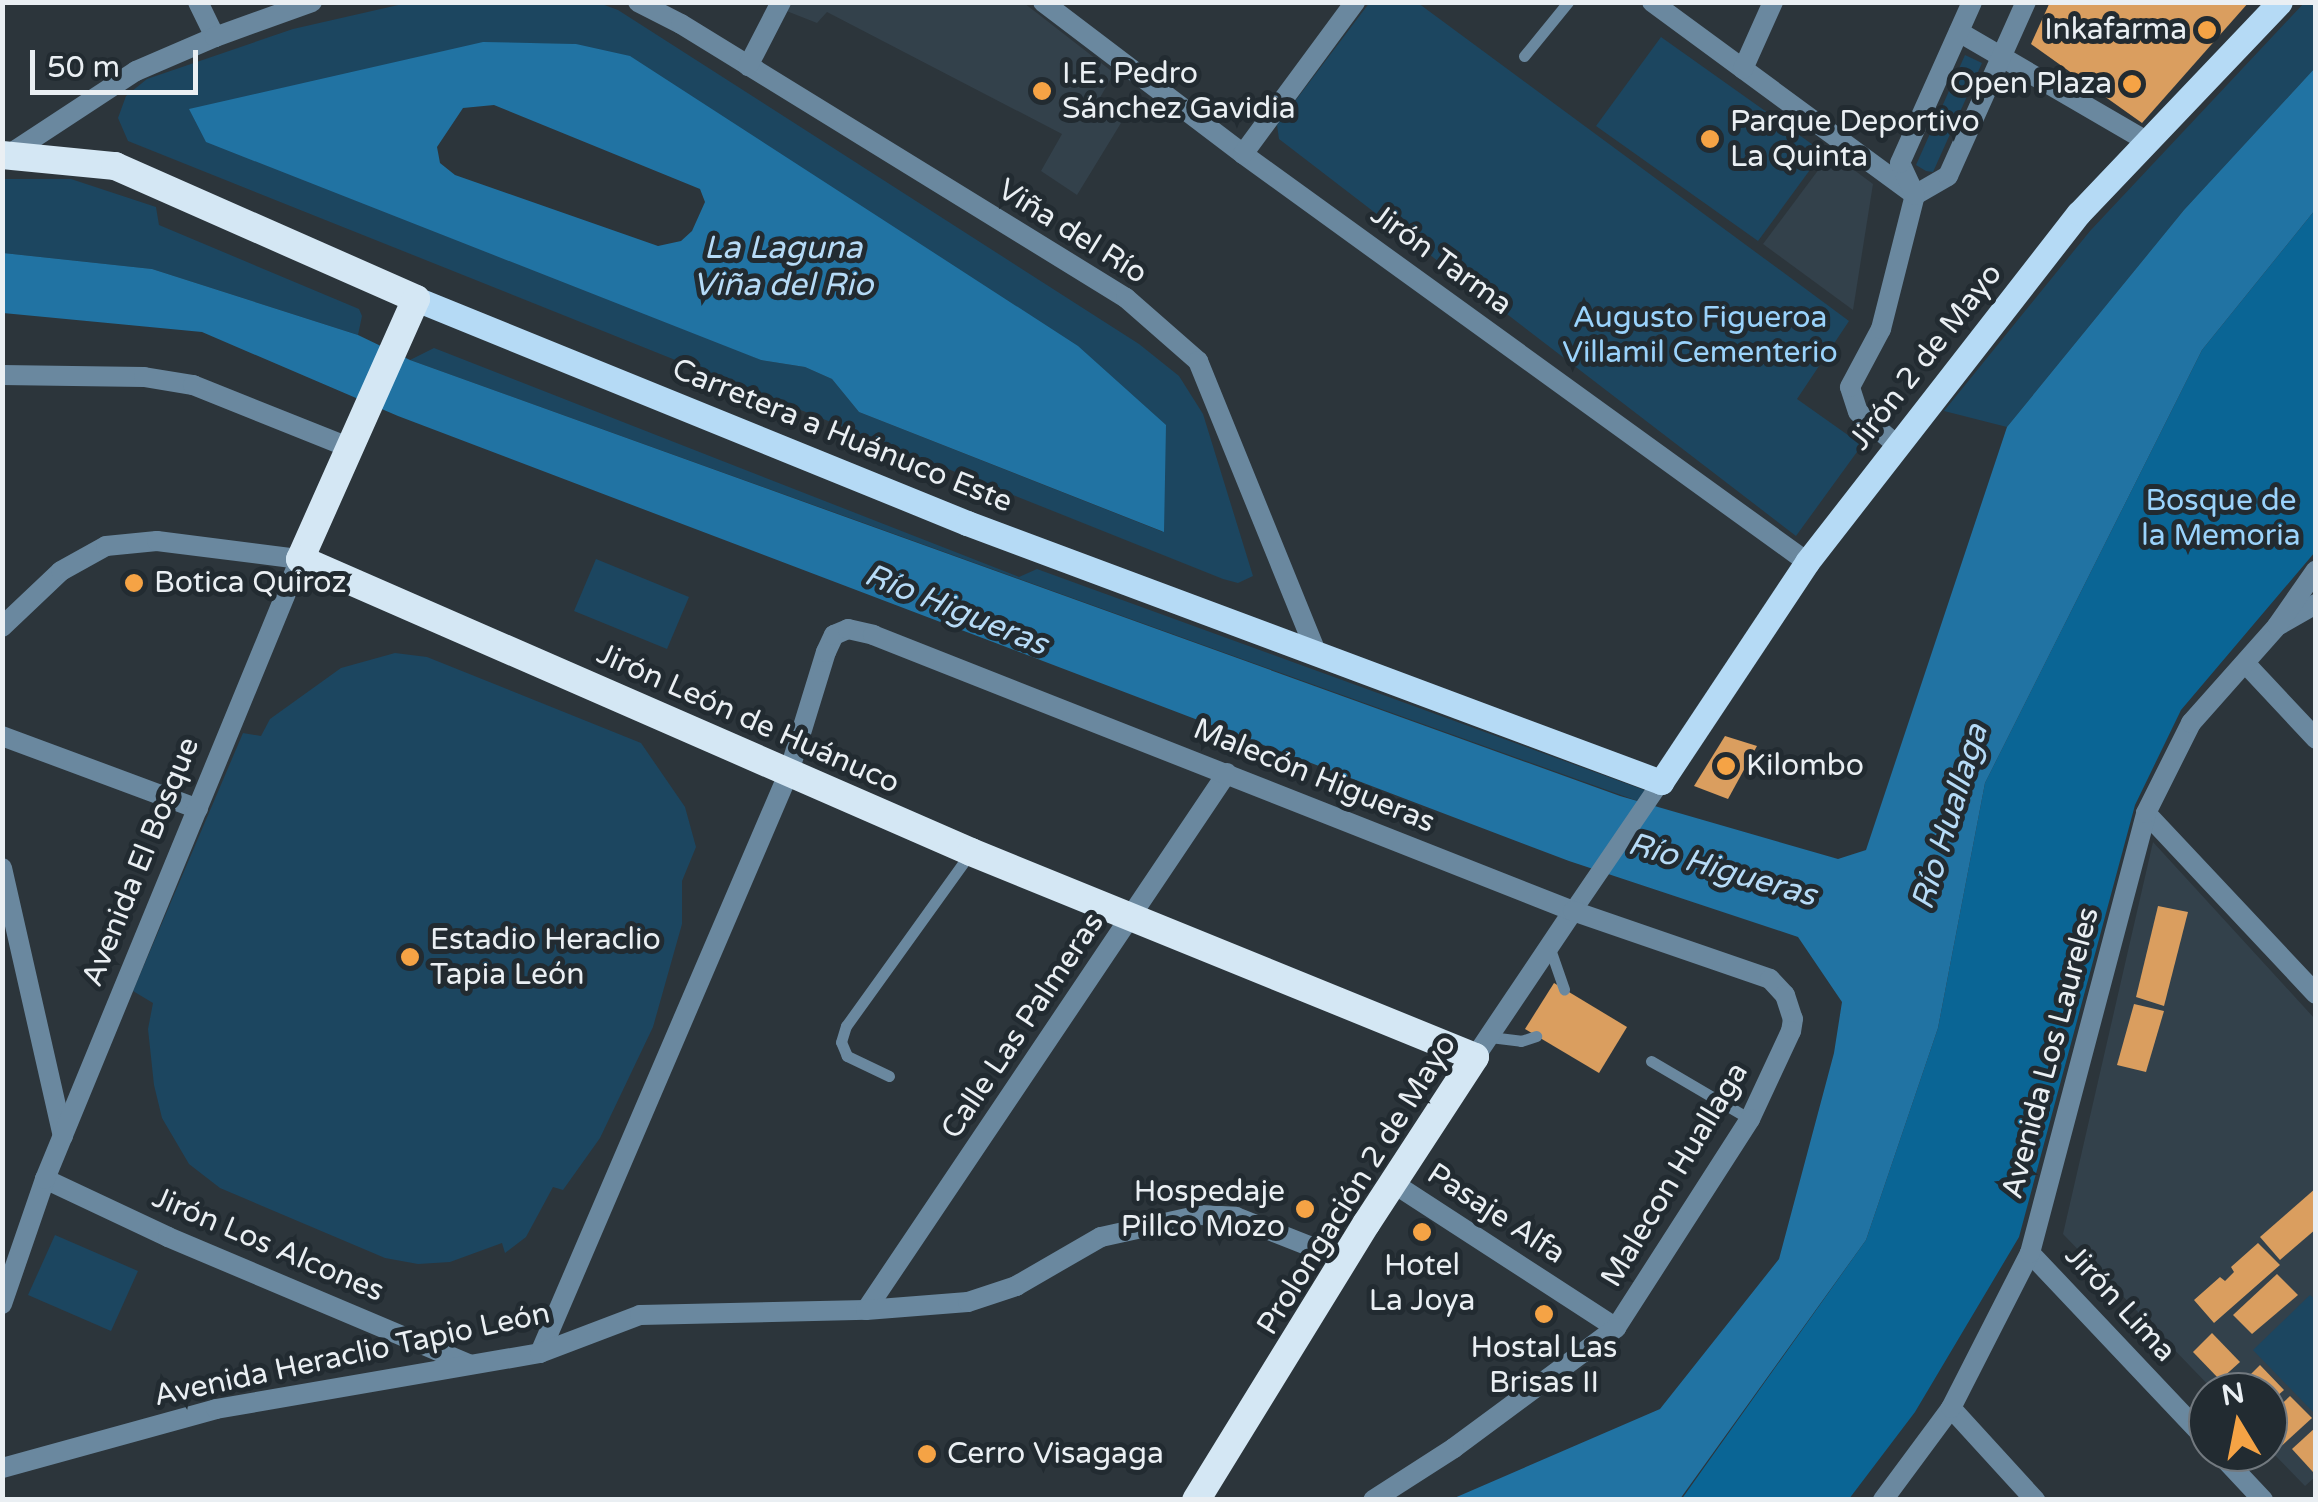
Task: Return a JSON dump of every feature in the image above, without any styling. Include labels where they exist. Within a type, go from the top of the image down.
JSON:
[{"type":"highway","name":"Carretera a Huánuco Este","points":[[5,155],[116,166],[416,299]]},
{"type":"highway","name":"Avenida El Bosque","points":[[300,559],[358,438],[416,299]]},
{"type":"highway","name":"Jirón León de Huánuco","points":[[300,559],[1132,919],[1482,1047]]},
{"type":"highway","name":"Prolongación 2 de Mayo","points":[[1196,1500],[1482,1047]]},
{"type":"main road","name":"Jirón 2 de Mayo","points":[[1655,792],[1807,562],[2079,213],[2280,2]]},
{"type":"main road","name":"Carretera a Huánuco Este","points":[[416,299],[967,523],[1316,652],[1655,792]]},
{"type":"street","points":[[198,2],[214,36]]},
{"type":"street","points":[[5,155],[136,71],[214,36],[312,2]]},
{"type":"street","name":"Viña del Río","points":[[638,2],[1126,298],[1198,361],[1316,652]]},
{"type":"street","points":[[748,66],[781,2]]},
{"type":"street","name":"Jirón Tarma","points":[[1043,2],[1243,154],[1807,562]]},
{"type":"street","points":[[1243,154],[1355,2]]},
{"type":"street","points":[[1652,2],[1914,195]]},
{"type":"street","points":[[1743,69],[1773,2]]},
{"type":"street","points":[[1898,446],[1858,412],[1850,387],[1880,329],[1914,195],[1900,164],[1972,2]]},
{"type":"street","points":[[1914,195],[1948,176],[2026,2]]},
{"type":"street","points":[[1959,32],[2148,142]]},
{"type":"street","points":[[2,375],[144,377],[193,385],[358,438]]},
{"type":"street","name":"Jirón León de Huánuco","points":[[2,627],[61,571],[106,546],[157,541],[300,559]]},
{"type":"street","name":"Avenida El Bosque","points":[[2,1304],[44,1178],[300,559]]},
{"type":"street","name":"Avenida Los Laureles","points":[[1882,1500],[1951,1408],[2030,1252],[2146,812],[2190,723],[2278,626],[2316,570]]},
{"type":"street","name":"Avenida Los Laureles","points":[[2278,626],[2316,604]]},
{"type":"street","name":"Malecón Higueras","points":[[789,772],[826,652],[834,635],[848,629],[873,635],[1575,908],[1770,979],[1785,996]]},
{"type":"street","points":[[2246,663],[2316,739]]},
{"type":"street","points":[[2,736],[198,810]]},
{"type":"street","points":[[540,1352],[789,772]]},
{"type":"street","name":"Calle Las Palmeras","points":[[866,1310],[1228,773]]},
{"type":"street","points":[[1575,908],[1655,792]]},
{"type":"street","points":[[2146,812],[2316,994]]},
{"type":"street","points":[[2,868],[63,1136]]},
{"type":"street","name":"Prolongación 2 de Mayo","points":[[1482,1047],[1575,908]]},
{"type":"street","name":"Malecon Huallaga","points":[[1373,1500],[1454,1448],[1616,1328],[1750,1120],[1791,1031],[1793,1019],[1785,996]]},
{"type":"street","name":"Jirón Los Alcones","points":[[44,1178],[168,1237],[468,1364]]},
{"type":"street","name":"Pasaje Alfa","points":[[1393,1183],[1616,1328]]},
{"type":"street","name":"Avenida Heraclio Tapio León","points":[[2,1468],[216,1410],[540,1352],[653,1314],[866,1310],[968,1302],[1016,1286],[1101,1238],[1201,1215],[1236,1217],[1347,1261]]},
{"type":"street","name":"Jirón Lima","points":[[2030,1252],[2188,1420]]},
{"type":"street","points":[[1951,1408],[2035,1500]]},
{"type":"street","points":[[2237,1472],[2264,1500]]},
{"type":"lane","points":[[1524,56],[1568,2]]},
{"type":"lane","points":[[889,1076],[847,1056],[841,1042],[846,1026],[971,852]]},
{"type":"lane","points":[[1549,946],[1564,989]]},
{"type":"lane","points":[[1482,1047],[1536,1036]]},
{"type":"lane","points":[[1651,1061],[1750,1120]]},
{"type":"shaded area","name":"I.E. Pedro Sánchez Gavidia","points":[[788,2],[1024,3],[1114,73],[1094,108],[1121,123],[1077,195],[1041,171],[1062,134],[827,12],[817,23],[784,10]]},
{"type":"shaded area","points":[[1831,153],[1873,184],[1853,310],[1763,244]]},
{"type":"shaded area","points":[[2153,842],[2315,1019],[2315,1477],[2305,1486],[2288,1469],[2288,1372],[2196,1372],[2063,1234]]},
{"type":"green space","name":"Augusto Figueroa Villamil Cementerio","points":[[1370,2],[1418,3],[1849,321],[1797,399],[1862,445],[1796,536],[1279,139],[1277,125]]},
{"type":"green space","points":[[407,3],[599,3],[618,10],[1139,344],[1179,376],[1203,414],[1253,576],[1238,583],[1223,579],[128,141],[118,118],[126,96],[147,79],[293,29]],"holes":[[[483,43],[576,44],[1163,532],[859,412],[832,379],[805,367],[761,360],[190,110]]]},
{"type":"green space","points":[[2304,3],[2315,3],[2315,68],[2184,210],[2007,427],[1944,411],[2090,231]]},
{"type":"green space","name":"Parque Deportivo La Quinta","points":[[1661,37],[1823,152],[1758,241],[1596,126]]},
{"type":"green space","points":[[1965,55],[1982,63],[1933,172],[1926,171],[1916,165]]},
{"type":"green space","points":[[3,179],[71,179],[156,207],[159,225],[359,309],[362,316],[358,335],[152,269],[3,253]]},
{"type":"green space","name":"Bosque de la Memoria","points":[[2315,210],[2315,552],[2181,710],[2135,805],[2019,1237],[1915,1412],[1849,1499],[1681,1500],[1866,1240],[1938,1028],[1985,783],[2202,350]]},
{"type":"green space","points":[[434,348],[1019,577],[1037,569],[1644,790],[1646,804],[410,360]]},
{"type":"green space","points":[[596,559],[689,597],[667,649],[574,611]]},
{"type":"green space","name":"Estadio Heraclio Tapia León","points":[[395,653],[427,657],[641,743],[685,807],[696,847],[682,881],[682,924],[653,1027],[600,1138],[563,1190],[553,1187],[526,1237],[505,1253],[502,1243],[450,1262],[418,1264],[385,1258],[220,1188],[189,1164],[162,1118],[154,1085],[148,1029],[153,1003],[133,991],[243,733],[261,736],[270,719],[341,668]]},
{"type":"green space","points":[[55,1235],[138,1271],[111,1331],[28,1295]]},
{"type":"green space","points":[[2310,1295],[2316,1300],[2315,1414],[2288,1386],[2288,1372],[2274,1372],[2253,1350]]},
{"type":"water","name":"La Laguna Viña del Rio","points":[[483,42],[576,44],[630,56],[1078,346],[1166,425],[1164,532],[859,412],[832,379],[805,367],[761,360],[206,142],[189,109]],"holes":[[[494,105],[700,189],[705,202],[692,231],[681,241],[658,246],[455,175],[440,163],[437,147],[463,108]]]},
{"type":"water","points":[[2315,68],[2315,210],[2202,350],[1985,783],[1938,1028],[1866,1240],[1680,1499],[1452,1499],[1660,1409],[1779,1259],[1834,1053],[1842,1002],[1798,937],[1569,861],[398,416],[202,332],[3,313],[3,253],[152,269],[358,335],[410,360],[1620,796],[1838,859],[1866,850],[2007,427],[2184,210]]},
{"type":"building","name":"Open Plaza","points":[[2050,2],[2249,2],[2142,123],[2031,44]]},
{"type":"building","name":"Kilombo","points":[[1725,736],[1757,746],[1728,799],[1694,786]]},
{"type":"building","points":[[2158,906],[2188,912],[2164,1006],[2136,997]]},
{"type":"building","points":[[1554,983],[1627,1027],[1599,1073],[1525,1029]]},
{"type":"building","points":[[2134,1004],[2164,1011],[2146,1072],[2117,1065]]},
{"type":"building","points":[[2316,1188],[2316,1229],[2280,1260],[2260,1237]]},
{"type":"building","points":[[2258,1243],[2280,1265],[2214,1323],[2194,1300],[2220,1277],[2225,1281],[2234,1272],[2231,1267]]},
{"type":"building","points":[[2277,1274],[2298,1295],[2252,1334],[2233,1315]]},
{"type":"building","points":[[2212,1333],[2240,1362],[2229,1372],[2212,1372],[2193,1352]]},
{"type":"building","points":[[2288,1398],[2312,1418],[2288,1440]]},
{"type":"building","points":[[2316,1427],[2316,1470],[2313,1472],[2292,1449]]},
{"type":"place","name":"Inkafarma","points":[[2207,30]]},
{"type":"place","name":"Open Plaza","points":[[2132,84]]},
{"type":"place","name":"I.E. Pedro Sánchez Gavidia","points":[[1042,91]]},
{"type":"place","name":"Parque Deportivo La Quinta","points":[[1710,139]]},
{"type":"place","name":"Botica Quiroz","points":[[134,583]]},
{"type":"place","name":"Kilombo","points":[[1726,766]]},
{"type":"place","name":"Estadio Heraclio Tapia León","points":[[410,957]]},
{"type":"place","name":"Hospedaje Pillco Mozo","points":[[1305,1209]]},
{"type":"place","name":"Hotel La Joya","points":[[1422,1232]]},
{"type":"place","name":"Hostal Las Brisas II","points":[[1544,1314]]},
{"type":"place","name":"Cerro Visagaga","points":[[927,1454]]},
{"type":"water label","name":"Río Higueras","points":[[956,610]]},
{"type":"water label","name":"Río Huallaga","points":[[1950,817]]},
{"type":"water label","name":"Río Higueras","points":[[1722,870]]}]
